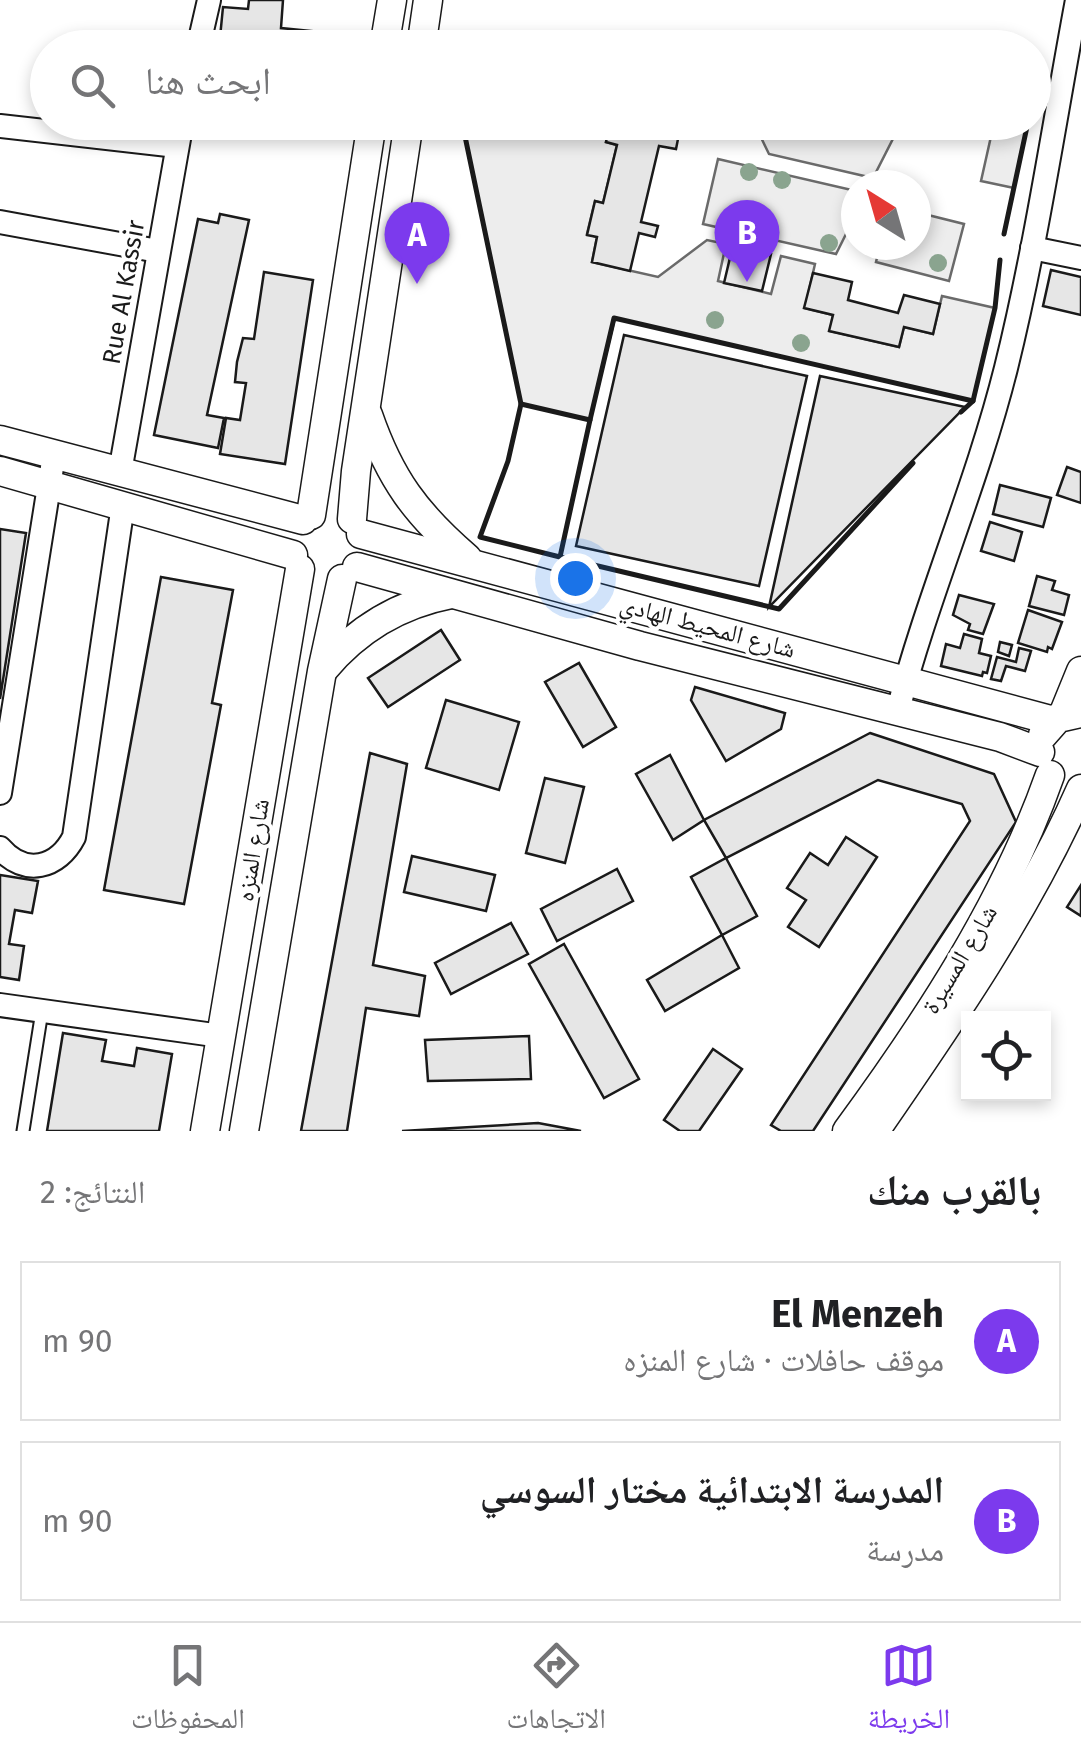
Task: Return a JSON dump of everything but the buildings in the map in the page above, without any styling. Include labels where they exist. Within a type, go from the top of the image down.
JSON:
[{"type":"street","points":[[202,30],[209,0]]},
{"type":"street","points":[[387,30],[392,0]]},
{"type":"street","points":[[423,30],[428,0]]},
{"type":"street","points":[[898,710],[974,482],[1006,368],[1077,0]]},
{"type":"street","points":[[0,126],[30,129]]},
{"type":"street","points":[[124,140],[177,146]]},
{"type":"street","name":"Rue Al Kassir","points":[[120,472],[178,140]]},
{"type":"street","points":[[297,562],[294,536],[307,518],[369,140]]},
{"type":"street","points":[[0,472],[123,505],[297,562],[319,581],[350,573],[364,552],[357,526],[366,409],[406,140]]},
{"type":"street","points":[[0,222],[158,251]]},
{"type":"street","points":[[1032,248],[1081,258]]},
{"type":"street","points":[[366,409],[403,493],[472,562]]},
{"type":"street","points":[[0,440],[307,518],[330,510],[357,526]]},
{"type":"street","points":[[0,793],[54,454]]},
{"type":"street","points":[[0,848],[8,858],[26,865],[47,864],[66,852],[74,837],[123,505]]},
{"type":"street","name":"شارع المحيط الهادي","points":[[357,526],[472,562],[906,680],[1066,716]]},
{"type":"street","name":"شارع المنزه","points":[[205,1131],[297,562]]},
{"type":"street","name":"شارع المحيط الهادي","points":[[350,573],[451,594],[1000,737],[1046,763],[1065,784],[1081,787]]},
{"type":"street","name":"شارع المنزه","points":[[244,1131],[322,671],[350,573]]},
{"type":"street","points":[[322,671],[374,623],[411,604],[451,594]]},
{"type":"street","points":[[1066,716],[1081,672]]},
{"type":"street","name":"شارع المسيرة","points":[[846,1131],[922,1020],[992,906],[1034,822],[1046,763],[1045,732],[1066,716]]},
{"type":"street","name":"شارع المسيرة","points":[[875,1131],[1009,930],[1062,832],[1081,787]]},
{"type":"street","points":[[0,1005],[221,1036]]},
{"type":"lane","points":[[23,1131],[42,1011]]},
{"type":"shaded area","points":[[466,140],[606,140],[617,145],[603,203],[595,201],[587,234],[597,237],[592,262],[658,277],[707,240],[726,244],[718,281],[771,294],[781,256],[815,264],[805,308],[833,315],[830,331],[899,347],[904,327],[933,334],[942,296],[995,308],[973,401],[615,318],[590,420],[521,404]]},
{"type":"shaded area","points":[[762,140],[892,140],[877,170],[841,171],[769,154]]},
{"type":"shaded area","points":[[990,140],[1024,140],[1014,188],[981,181]]},
{"type":"shaded area","points":[[718,159],[841,188],[841,244],[836,254],[703,224]]},
{"type":"shaded area","points":[[931,216],[964,224],[949,281],[876,262],[931,260]]},
{"type":"wall","points":[[466,140],[521,404],[508,461],[480,537],[560,557],[590,420]]},
{"type":"wall","points":[[1004,234],[1024,140]]},
{"type":"wall","points":[[961,412],[973,401],[995,308],[1000,260]]},
{"type":"wall","points":[[521,404],[590,420],[614,318],[973,401]]},
{"type":"wall","points":[[560,557],[779,609],[913,463]]},
{"type":"place","name":"المدرسة الابتدائية مختار السوسي","points":[[747,282]]},
{"type":"place","name":"El Menzeh","points":[[417,284]]}]
